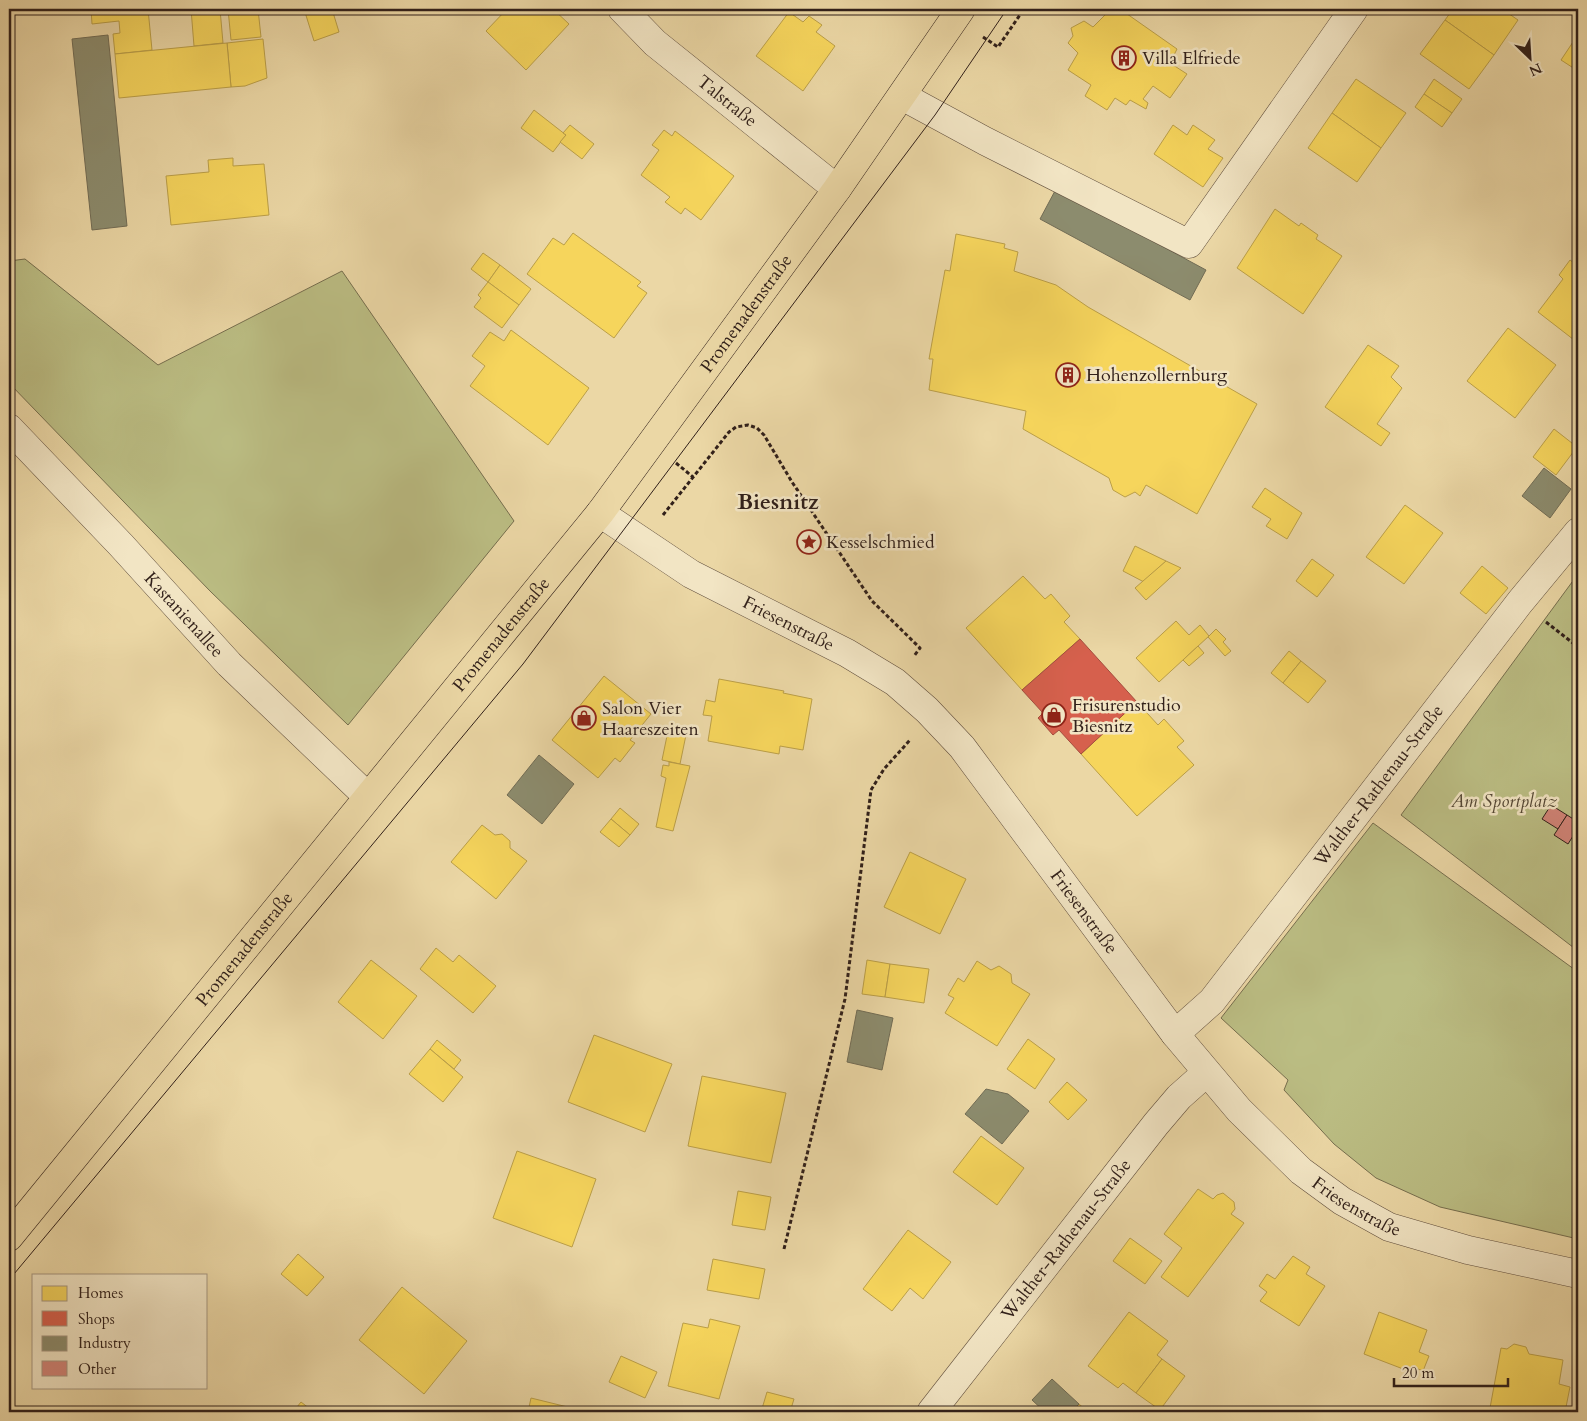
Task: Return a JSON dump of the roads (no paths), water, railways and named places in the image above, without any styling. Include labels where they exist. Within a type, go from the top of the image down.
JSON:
[{"type":"main road","name":"Promenadenstraße","points":[[9,1237],[367,796],[600,513],[837,189],[961,9]]},
{"type":"street","name":"Talstraße","points":[[622,9],[656,42],[837,189]]},
{"type":"street","points":[[902,96],[985,141],[1190,244],[1354,9]]},
{"type":"street","name":"Kastanienallee","points":[[9,428],[229,664],[367,796]]},
{"type":"street","name":"Friesenstraße","points":[[600,513],[691,574],[848,653],[895,682],[927,710],[962,747],[1175,1034],[1239,1110],[1301,1171],[1342,1201],[1389,1227],[1468,1250],[1578,1274]]},
{"type":"street","name":"Walther-Rathenau-Straße","points":[[1175,1034],[1212,1001],[1520,602],[1578,532]]},
{"type":"street","name":"Walther-Rathenau-Straße","points":[[932,1412],[1156,1124],[1179,1097],[1206,1072]]},
{"type":"tram line","points":[[9,1280],[523,664],[935,115],[1007,9]]},
{"type":"place","name":"Villa Elfriede","points":[[1124,58]]},
{"type":"place","name":"Hohenzollernburg","points":[[1068,375]]},
{"type":"place","name":"Kesselschmied","points":[[809,542]]},
{"type":"place","name":"Frisurenstudio Biesnitz","points":[[1054,715]]},
{"type":"place","name":"Salon Vier Haareszeiten","points":[[584,718]]},
{"type":"district","name":"Biesnitz","points":[[778,501]]},
{"type":"park label","name":"Am Sportplatz","points":[[1504,801]]}]
